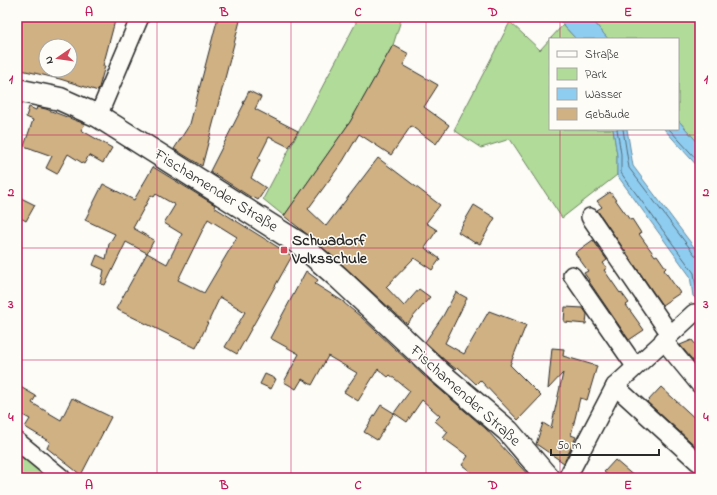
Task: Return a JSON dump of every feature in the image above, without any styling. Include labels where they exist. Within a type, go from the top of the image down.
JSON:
[{"type":"main road","name":"Fischamender Straße","points":[[17,90],[60,99],[98,116],[300,244],[339,278],[440,373],[508,431],[548,478]]},
{"type":"street","points":[[98,116],[140,17]]},
{"type":"street","points":[[590,217],[666,337],[700,385]]},
{"type":"street","points":[[572,275],[635,366]]},
{"type":"street","points":[[567,478],[615,386],[666,337],[694,313]]},
{"type":"street","points":[[615,386],[698,462]]},
{"type":"street","points":[[17,441],[62,478]]},
{"type":"green space","points":[[355,17],[402,17],[393,45],[350,122],[284,216],[263,199],[356,23]]},
{"type":"green space","points":[[590,17],[686,17],[700,22],[700,145],[679,121],[679,38],[607,38]]},
{"type":"green space","points":[[510,22],[540,50],[549,40],[549,130],[613,130],[617,155],[617,175],[562,218],[510,139],[481,148],[454,130]]},
{"type":"green space","points":[[563,25],[575,38],[551,38]]},
{"type":"green space","points":[[17,451],[54,478],[17,478]]},
{"type":"water","points":[[556,17],[590,17],[607,38],[575,38]]},
{"type":"water","points":[[679,121],[700,145],[700,169],[665,130],[679,130]]},
{"type":"water","points":[[613,130],[627,130],[633,166],[700,255],[700,302],[693,296],[690,276],[617,175],[617,155]]},
{"type":"building","points":[[17,17],[116,17],[98,91],[56,78],[78,78],[78,38],[38,38],[38,74],[17,69]]},
{"type":"building","points":[[218,17],[241,17],[202,166],[174,149],[190,124]]},
{"type":"building","points":[[393,45],[409,54],[403,65],[438,85],[424,107],[449,125],[436,144],[411,126],[391,155],[359,134],[343,161],[308,209],[326,226],[378,158],[440,205],[426,223],[437,230],[425,248],[440,259],[432,270],[414,258],[386,287],[404,306],[419,289],[430,297],[407,324],[347,269],[284,216],[350,122]]},
{"type":"building","points":[[249,91],[261,97],[255,109],[298,131],[289,147],[269,137],[258,159],[260,160],[251,178],[266,188],[258,200],[253,197],[252,198],[210,171],[244,104],[243,103]]},
{"type":"building","points":[[29,107],[36,110],[37,107],[46,109],[85,124],[81,130],[112,148],[103,163],[89,155],[84,164],[68,154],[57,174],[46,168],[52,156],[24,146],[33,120],[26,117]]},
{"type":"building","points":[[153,167],[215,205],[214,207],[292,256],[237,354],[225,347],[245,312],[220,297],[196,348],[116,309],[147,253],[126,242],[105,285],[101,284],[104,270],[93,265],[97,255],[106,259],[109,244],[115,234],[85,220],[103,184],[134,200]],"holes":[[[156,194],[175,205],[164,223],[182,234],[167,264],[147,253],[154,240],[133,228],[151,195],[154,197]],[[208,219],[237,237],[204,293],[178,280]]]},
{"type":"building","points":[[610,192],[630,220],[632,219],[641,233],[639,234],[655,256],[657,255],[666,268],[664,270],[680,293],[662,305],[597,210],[602,207],[597,201]]},
{"type":"building","points":[[17,196],[35,205],[26,221],[17,216]]},
{"type":"building","points":[[474,205],[495,218],[480,244],[475,243],[458,232]]},
{"type":"building","points":[[593,240],[607,260],[603,263],[607,268],[604,270],[629,303],[626,305],[644,330],[629,340],[588,280],[584,273],[588,271],[575,253]]},
{"type":"building","points":[[306,271],[318,280],[315,284],[344,302],[423,375],[486,429],[531,478],[479,478],[462,465],[468,456],[443,438],[448,432],[435,421],[440,416],[422,400],[407,422],[394,413],[410,391],[390,375],[388,377],[378,369],[358,401],[344,392],[357,373],[328,356],[312,385],[302,379],[296,389],[284,382],[299,354],[270,338]]},
{"type":"building","points":[[456,292],[467,298],[445,343],[464,354],[489,311],[526,325],[510,365],[541,396],[518,420],[480,380],[476,384],[458,367],[456,369],[448,363],[425,342],[443,316]]},
{"type":"building","points":[[565,307],[583,308],[587,314],[586,324],[564,322]]},
{"type":"building","points":[[692,340],[700,350],[700,369],[680,345]]},
{"type":"building","points":[[552,348],[564,349],[563,356],[597,366],[587,400],[580,398],[571,435],[576,437],[564,463],[536,444],[543,423],[551,428],[563,373],[548,389]]},
{"type":"building","points":[[265,374],[276,379],[271,389],[260,384]]},
{"type":"building","points":[[17,385],[36,396],[32,403],[61,420],[72,398],[111,417],[81,475],[47,448],[50,442],[25,427],[30,419],[17,412]]},
{"type":"building","points":[[661,387],[700,423],[700,450],[647,402]]},
{"type":"building","points":[[381,405],[394,413],[377,440],[364,432]]},
{"type":"building","points":[[615,460],[636,478],[611,478],[604,472]]},
{"type":"place","name":"Schwadorf Volksschule","points":[[284,250]]}]
